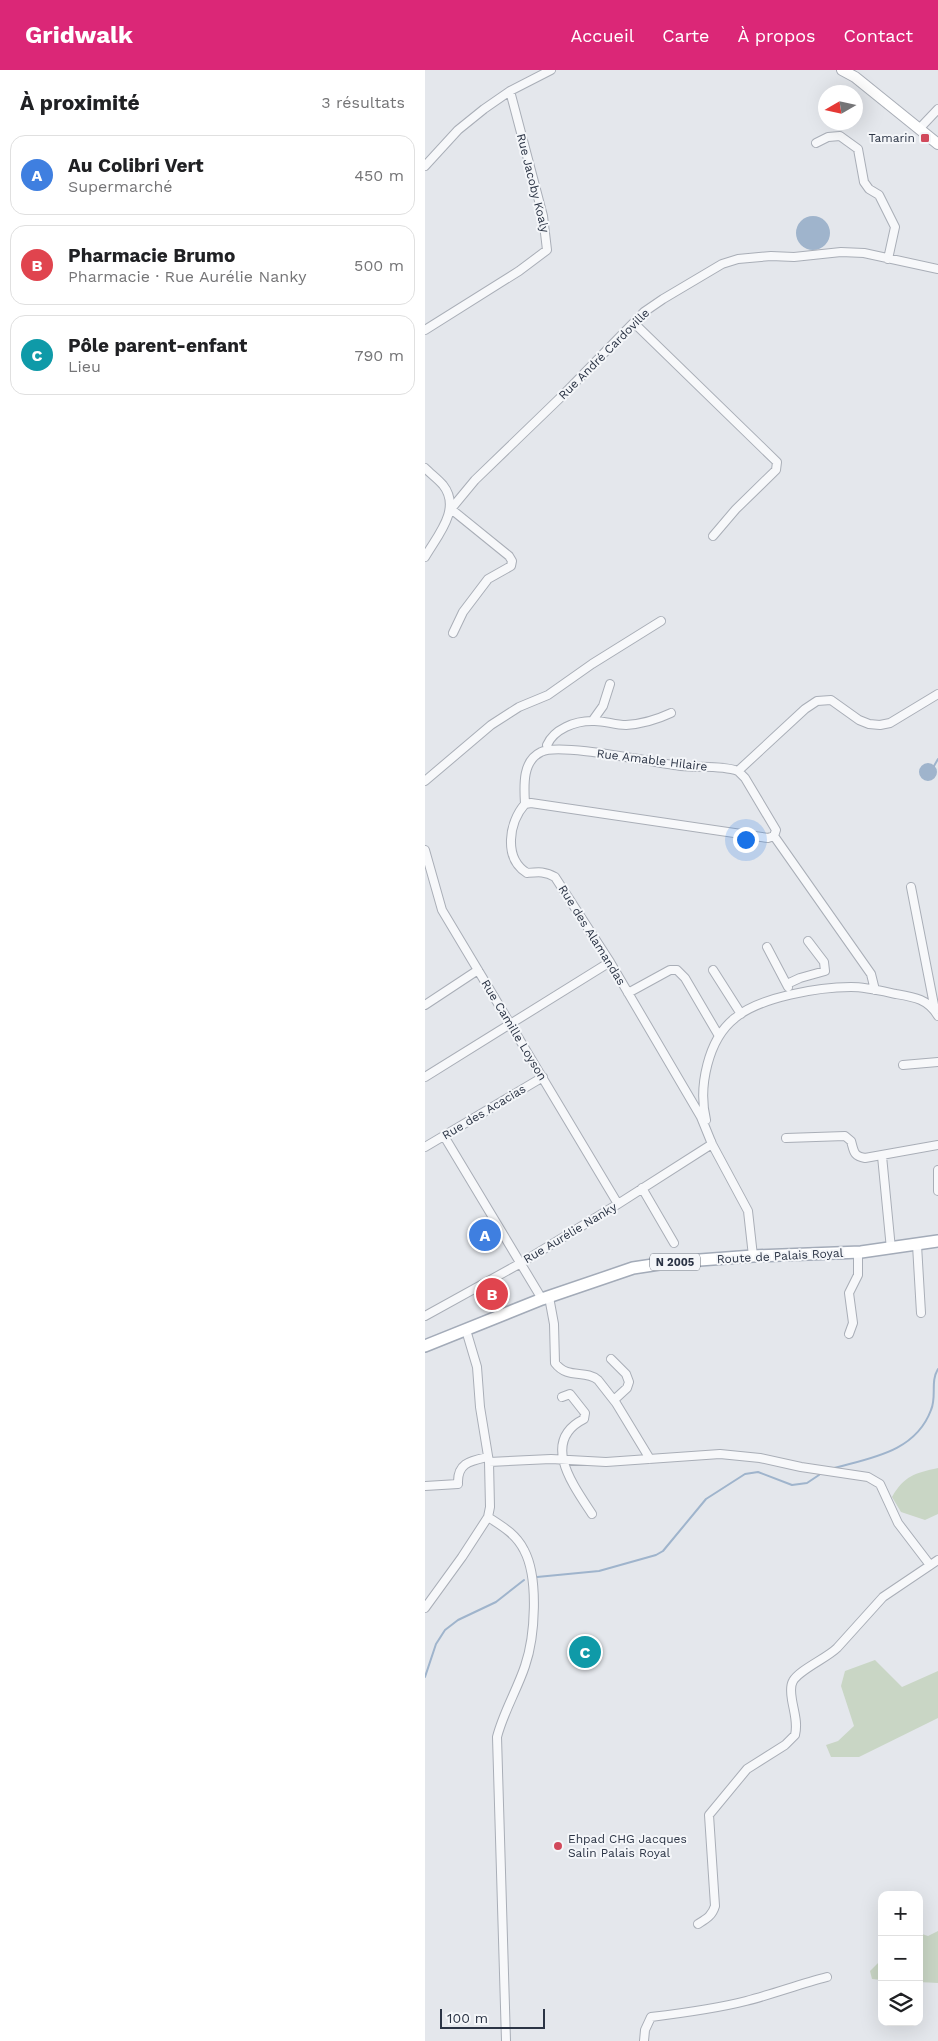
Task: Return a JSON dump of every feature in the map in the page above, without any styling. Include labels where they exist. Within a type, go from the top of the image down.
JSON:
[{"type":"main road","points":[[842,70],[855,77],[938,144]]},
{"type":"main road","name":"Route de Palais Royal","points":[[425,1346],[545,1298],[633,1268],[673,1262],[753,1256],[858,1252],[891,1249],[938,1241]]},
{"type":"street","points":[[425,166],[458,130],[510,91],[551,70]]},
{"type":"street","name":"Rue Jacoby Koaly","points":[[425,330],[519,271],[547,250],[543,216],[510,91]]},
{"type":"street","points":[[919,129],[938,109]]},
{"type":"street","points":[[816,142],[828,137],[840,136],[858,149],[864,182],[869,189],[879,195],[895,227],[888,259]]},
{"type":"street","name":"Rue André Cardoville","points":[[425,557],[451,510],[481,474],[562,396],[644,312],[722,264],[738,259],[771,256],[794,257],[841,252],[864,253],[938,269]]},
{"type":"street","points":[[634,323],[777,462],[776,470],[736,509],[713,536]]},
{"type":"street","points":[[425,468],[444,486],[451,510],[512,560],[511,566],[488,579],[463,612],[453,633]]},
{"type":"street","points":[[425,781],[491,725],[519,707],[547,695],[592,664],[661,621]]},
{"type":"street","points":[[593,720],[603,706],[610,684]]},
{"type":"street","points":[[771,837],[776,830],[745,778],[738,771],[798,715],[817,700],[831,700],[859,720],[880,725],[890,724],[938,694]]},
{"type":"street","points":[[671,713],[653,721],[628,725],[613,725],[593,720],[574,724],[556,733],[549,740],[548,749],[539,752],[528,766],[523,784],[525,804],[771,837],[871,974],[875,990]]},
{"type":"street","name":"Rue Amable Hilaire","points":[[548,749],[604,754],[680,766],[738,771]]},
{"type":"street","name":"Rue des Alamandas","points":[[525,804],[512,828],[512,851],[516,862],[521,870],[527,873],[540,871],[555,877],[628,993],[697,1110],[712,1144],[748,1212],[753,1256]]},
{"type":"street","name":"Rue Camille Loyson","points":[[425,850],[442,910],[512,1024],[618,1204]]},
{"type":"street","points":[[911,887],[937,1013]]},
{"type":"street","points":[[787,984],[825,971],[824,962],[809,941]]},
{"type":"street","points":[[767,947],[793,995]]},
{"type":"street","points":[[425,1076],[512,1024],[609,962]]},
{"type":"street","points":[[425,1005],[478,970]]},
{"type":"street","points":[[628,993],[670,970],[677,970],[685,978],[719,1036]]},
{"type":"street","points":[[713,970],[741,1014]]},
{"type":"street","points":[[712,1144],[704,1113],[707,1066],[719,1036],[741,1014],[774,998],[851,987],[917,998],[927,1002],[937,1013]]},
{"type":"street","points":[[903,1064],[938,1062]]},
{"type":"street","name":"Rue des Acacias","points":[[425,1147],[543,1077]]},
{"type":"street","points":[[445,1136],[552,1312],[555,1363],[569,1373],[595,1377],[614,1400],[650,1459]]},
{"type":"street","points":[[786,1138],[845,1136],[851,1141],[853,1152],[859,1157],[882,1156],[938,1145]]},
{"type":"street","name":"Rue Aurélie Nanky","points":[[425,1316],[521,1263],[712,1144]]},
{"type":"street","points":[[882,1156],[891,1249]]},
{"type":"street","points":[[938,1170],[938,1190]]},
{"type":"street","points":[[642,1188],[674,1243]]},
{"type":"street","points":[[917,1245],[921,1313]]},
{"type":"street","points":[[849,1334],[853,1323],[849,1294],[858,1275],[858,1252]]},
{"type":"street","points":[[425,1608],[488,1517],[490,1494],[488,1460],[477,1367],[466,1330]]},
{"type":"street","points":[[611,1359],[626,1374],[629,1382],[627,1388],[614,1400]]},
{"type":"street","points":[[562,1397],[570,1394],[585,1416],[584,1419],[573,1425],[565,1435],[562,1442],[562,1459],[576,1489],[592,1514]]},
{"type":"street","points":[[425,1486],[458,1484],[459,1469],[469,1461],[562,1459],[606,1462],[720,1454],[760,1458],[875,1480],[884,1489],[891,1512],[930,1565]]},
{"type":"street","points":[[488,1517],[512,1533],[525,1551],[533,1584],[534,1599],[531,1640],[526,1664],[500,1725],[497,1737],[506,2041]]},
{"type":"street","points":[[698,1924],[709,1917],[715,1906],[709,1814],[747,1769],[785,1745],[795,1735],[796,1720],[791,1690],[793,1680],[804,1670],[829,1656],[889,1592],[938,1560]]},
{"type":"street","points":[[644,2041],[645,2030],[651,2017],[746,2001],[827,1977]]},
{"type":"green space","points":[[938,1468],[938,1514],[925,1520],[901,1512],[892,1497],[901,1484],[911,1476]]},
{"type":"green space","points":[[875,1660],[902,1687],[938,1671],[938,1718],[859,1757],[831,1757],[826,1745],[838,1741],[854,1726],[841,1686],[845,1671]]},
{"type":"green space","points":[[938,1931],[938,1983],[923,1982],[923,1934],[928,1936]]},
{"type":"green space","points":[[878,1963],[878,1980],[872,1979],[870,1971]]},
{"type":"water","points":[[813,216],[820,217],[825,221],[829,226],[829,240],[825,245],[820,249],[813,250],[806,249],[801,245],[797,240],[796,233],[797,226],[801,221],[806,217]]},
{"type":"water","points":[[928,763],[934,766],[937,772],[934,778],[928,781],[922,778],[919,772],[922,766]]},
{"type":"waterway","points":[[934,766],[938,759]]},
{"type":"waterway","points":[[831,1469],[889,1452],[914,1436],[924,1424],[933,1405],[934,1379],[938,1369]]},
{"type":"waterway","points":[[537,1577],[599,1571],[656,1555],[663,1551],[706,1499],[745,1474],[758,1472],[792,1485],[807,1483],[819,1475]]},
{"type":"waterway","points":[[425,1677],[436,1644],[445,1630],[458,1620],[496,1602],[524,1580]]},
{"type":"place","name":"Tamarin","points":[[925,138]]},
{"type":"place","name":"Au Colibri Vert","points":[[485,1235]]},
{"type":"place","name":"Pharmacie Brumo","points":[[492,1294]]},
{"type":"place","name":"Pôle parent-enfant","points":[[585,1652]]},
{"type":"place","name":"Ehpad CHG Jacques Salin Palais Royal","points":[[558,1846]]}]
